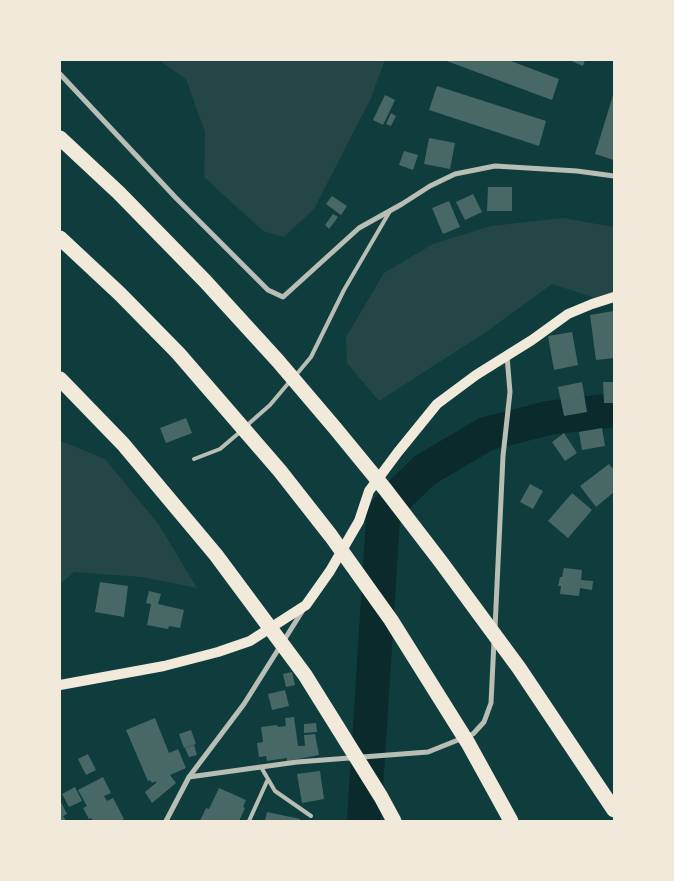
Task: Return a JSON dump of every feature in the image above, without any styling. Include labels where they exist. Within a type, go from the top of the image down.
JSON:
[{"type":"highway","points":[[60,138],[119,193],[205,281],[278,362],[385,489],[519,668],[614,810]]},
{"type":"highway","points":[[60,238],[120,294],[178,353],[229,410],[331,536],[391,620],[468,744],[511,821]]},
{"type":"highway","points":[[60,379],[123,444],[216,555],[305,675],[394,821]]},
{"type":"main road","points":[[60,685],[164,666],[218,652],[250,641],[306,605],[330,571],[359,521],[369,491],[437,404],[476,375],[532,340],[568,314],[614,297]]},
{"type":"street","points":[[60,74],[176,198],[268,290],[283,298],[359,228],[430,186],[455,174],[494,166],[577,171],[614,176]]},
{"type":"street","points":[[189,777],[297,762],[428,752],[473,734],[484,722],[491,703],[503,456],[510,392],[507,356]]},
{"type":"street","points":[[166,821],[189,777],[248,697],[306,605]]},
{"type":"lane","points":[[194,459],[220,449],[270,405],[311,357],[344,290],[390,211]]},
{"type":"lane","points":[[261,767],[275,791],[311,816]]},
{"type":"lane","points":[[249,821],[268,779]]},
{"type":"shaded area","points":[[159,60],[385,60],[370,100],[314,209],[284,237],[263,231],[204,177],[205,132],[186,79]]},
{"type":"shaded area","points":[[563,218],[614,227],[614,304],[552,284],[489,330],[379,401],[347,363],[346,337],[384,273],[433,244],[491,226]]},
{"type":"shaded area","points":[[60,442],[105,459],[159,525],[197,588],[142,577],[74,572],[60,584]]},
{"type":"building","points":[[444,60],[508,60],[559,79],[552,100]]},
{"type":"building","points":[[569,60],[585,60],[583,66]]},
{"type":"building","points":[[437,86],[546,121],[539,146],[429,110]]},
{"type":"building","points":[[614,92],[614,160],[595,154]]},
{"type":"building","points":[[385,95],[395,100],[383,125],[373,120]]},
{"type":"building","points":[[391,113],[396,116],[391,126],[386,124]]},
{"type":"building","points":[[429,138],[455,143],[450,169],[424,164]]},
{"type":"building","points":[[404,151],[418,155],[413,170],[399,165]]},
{"type":"building","points":[[488,187],[512,187],[512,211],[487,211]]},
{"type":"building","points":[[473,194],[482,212],[465,220],[456,202]]},
{"type":"building","points":[[332,196],[347,206],[341,215],[326,204]]},
{"type":"building","points":[[449,201],[460,227],[443,234],[432,208]]},
{"type":"building","points":[[333,214],[338,217],[329,229],[325,225]]},
{"type":"building","points":[[614,311],[614,358],[596,360],[590,315]]},
{"type":"building","points":[[572,332],[578,365],[554,370],[548,336]]},
{"type":"building","points":[[582,382],[587,412],[564,416],[558,387]]},
{"type":"building","points":[[603,382],[614,382],[614,403],[604,403]]},
{"type":"building","points":[[186,418],[192,433],[166,443],[160,428]]},
{"type":"building","points":[[602,428],[605,446],[582,450],[579,432]]},
{"type":"building","points":[[564,433],[577,453],[565,461],[552,442]]},
{"type":"building","points":[[609,464],[614,470],[614,492],[596,507],[580,486]]},
{"type":"building","points":[[530,484],[543,491],[533,509],[520,502]]},
{"type":"building","points":[[572,493],[592,510],[568,538],[548,521]]},
{"type":"building","points":[[564,568],[582,570],[581,580],[593,581],[592,590],[580,588],[579,596],[560,594],[561,586],[558,586]]},
{"type":"building","points":[[100,582],[128,586],[124,617],[95,612]]},
{"type":"building","points":[[149,591],[161,594],[158,604],[184,610],[180,628],[169,626],[168,629],[147,625],[151,604],[146,603]]},
{"type":"building","points":[[292,672],[295,685],[286,687],[283,674]]},
{"type":"building","points":[[285,690],[289,706],[272,710],[268,694]]},
{"type":"building","points":[[294,717],[298,746],[305,746],[304,735],[315,734],[319,755],[287,761],[287,758],[267,761],[266,756],[259,757],[257,743],[263,742],[261,727],[286,726],[285,718]]},
{"type":"building","points":[[155,718],[169,753],[178,749],[186,768],[170,775],[176,783],[152,803],[145,792],[156,781],[152,783],[150,780],[148,781],[126,730]]},
{"type":"building","points":[[316,723],[317,732],[304,733],[304,724]]},
{"type":"building","points":[[191,730],[196,744],[184,748],[179,734]]},
{"type":"building","points":[[194,745],[197,755],[189,757],[185,748]]},
{"type":"building","points":[[88,754],[96,770],[86,775],[78,759]]},
{"type":"building","points":[[320,771],[324,799],[302,803],[297,774]]},
{"type":"building","points":[[103,777],[111,793],[104,796],[107,801],[113,798],[124,819],[120,821],[93,821],[91,818],[89,819],[83,808],[87,806],[78,790]]},
{"type":"building","points":[[75,787],[82,801],[69,807],[62,794]]},
{"type":"building","points":[[219,788],[246,800],[243,807],[245,808],[239,821],[200,821],[206,808],[209,809]]},
{"type":"building","points":[[61,802],[67,814],[63,816],[66,821],[60,821]]},
{"type":"building","points":[[267,812],[300,819],[300,821],[265,821]]},
{"type":"waterway","points":[[364,821],[383,519],[386,511],[399,495],[425,470],[486,434],[548,418],[614,410]]}]
